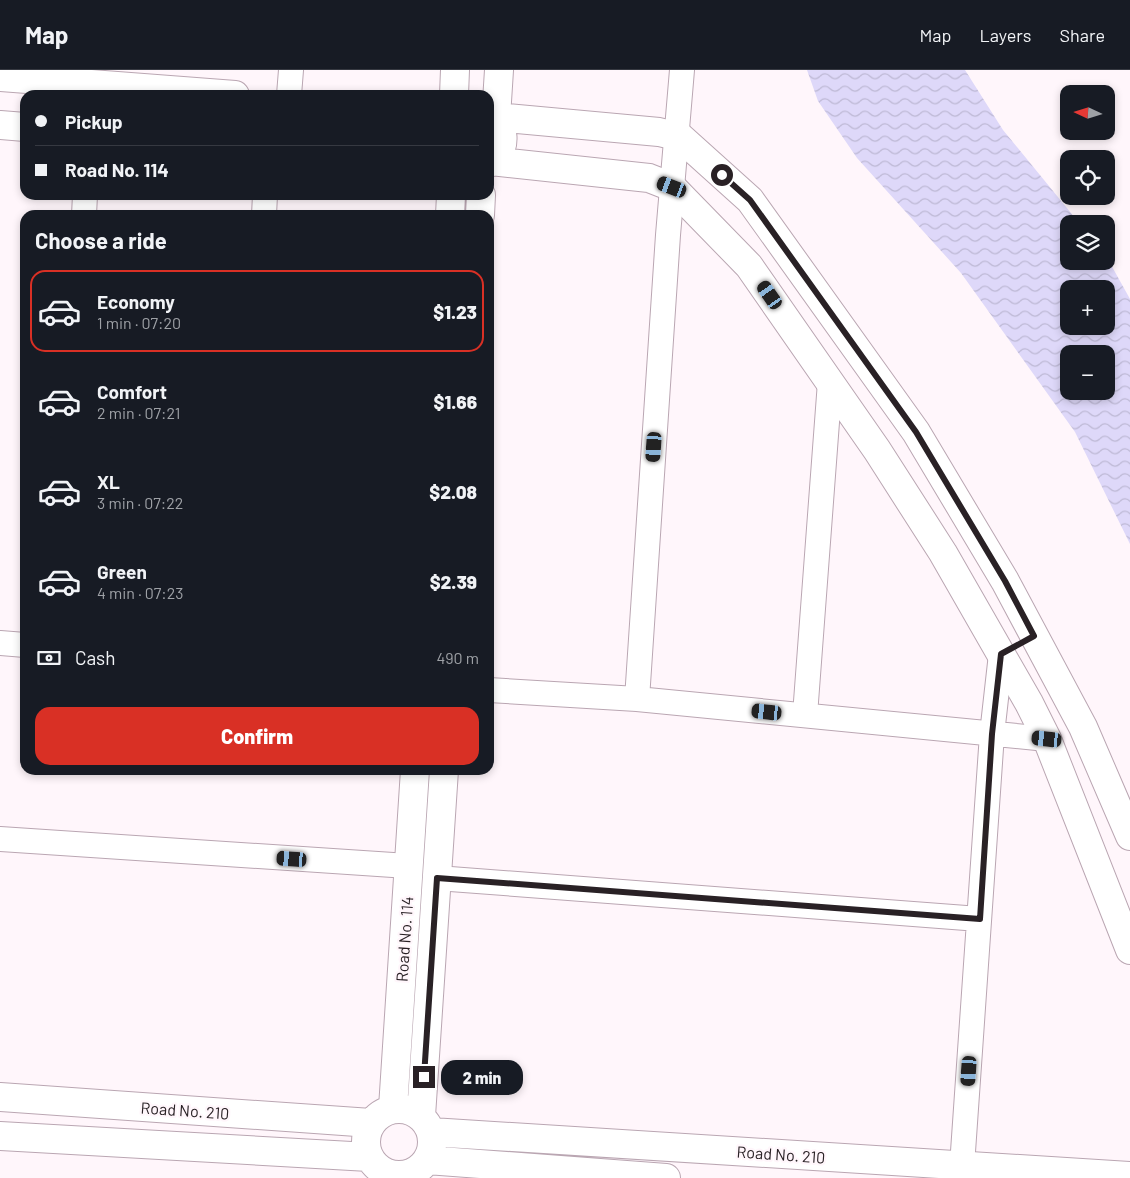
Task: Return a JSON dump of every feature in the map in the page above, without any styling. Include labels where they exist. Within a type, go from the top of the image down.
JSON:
[{"type":"street","points":[[289,90],[291,70]]},
{"type":"street","points":[[454,90],[455,70]]},
{"type":"street","points":[[494,101],[499,70]]},
{"type":"street","points":[[637,699],[672,187],[682,70]]},
{"type":"street","points":[[0,77],[94,77],[196,90]]},
{"type":"street","points":[[494,114],[659,132],[676,136],[750,200],[916,432],[1005,581],[1083,727],[1130,836]]},
{"type":"street","points":[[494,117],[501,126],[502,145],[494,156]]},
{"type":"street","points":[[0,125],[20,127]]},
{"type":"street","points":[[494,162],[649,178],[672,187],[750,266],[944,552],[1001,654],[1047,739],[1130,950]]},
{"type":"street","points":[[805,715],[830,382]]},
{"type":"street","points":[[1001,654],[1034,636]]},
{"type":"street","points":[[0,643],[20,645]]},
{"type":"street","points":[[962,1166],[992,734],[1001,654]]},
{"type":"street","points":[[494,690],[637,699],[1047,739],[1083,727]]},
{"type":"street","name":"Road No. 114","points":[[382,1116],[408,866],[414,775]]},
{"type":"street","name":"Road No. 114","points":[[426,1124],[444,775]]},
{"type":"street","points":[[0,839],[408,866]]},
{"type":"street","points":[[437,878],[980,919]]},
{"type":"street","name":"Road No. 210","points":[[0,1097],[382,1116],[412,1111],[426,1124],[962,1166],[1130,1176]]},
{"type":"street","points":[[374,1168],[365,1140],[382,1116]]},
{"type":"street","points":[[423,1168],[432,1142],[426,1124]]},
{"type":"street","points":[[0,1136],[374,1168],[404,1175],[423,1168],[666,1178]]},
{"type":"water","points":[[807,70],[965,70],[1003,130],[1060,200],[1060,205],[1064,205],[1073,215],[1060,215],[1060,270],[1114,270],[1130,299],[1130,544],[1075,432],[961,273],[857,158],[818,101]]},
{"type":"route","points":[[424,1077],[437,878],[980,919],[992,734],[1001,654],[1034,636],[1005,581],[916,432],[750,200],[722,175]]}]
